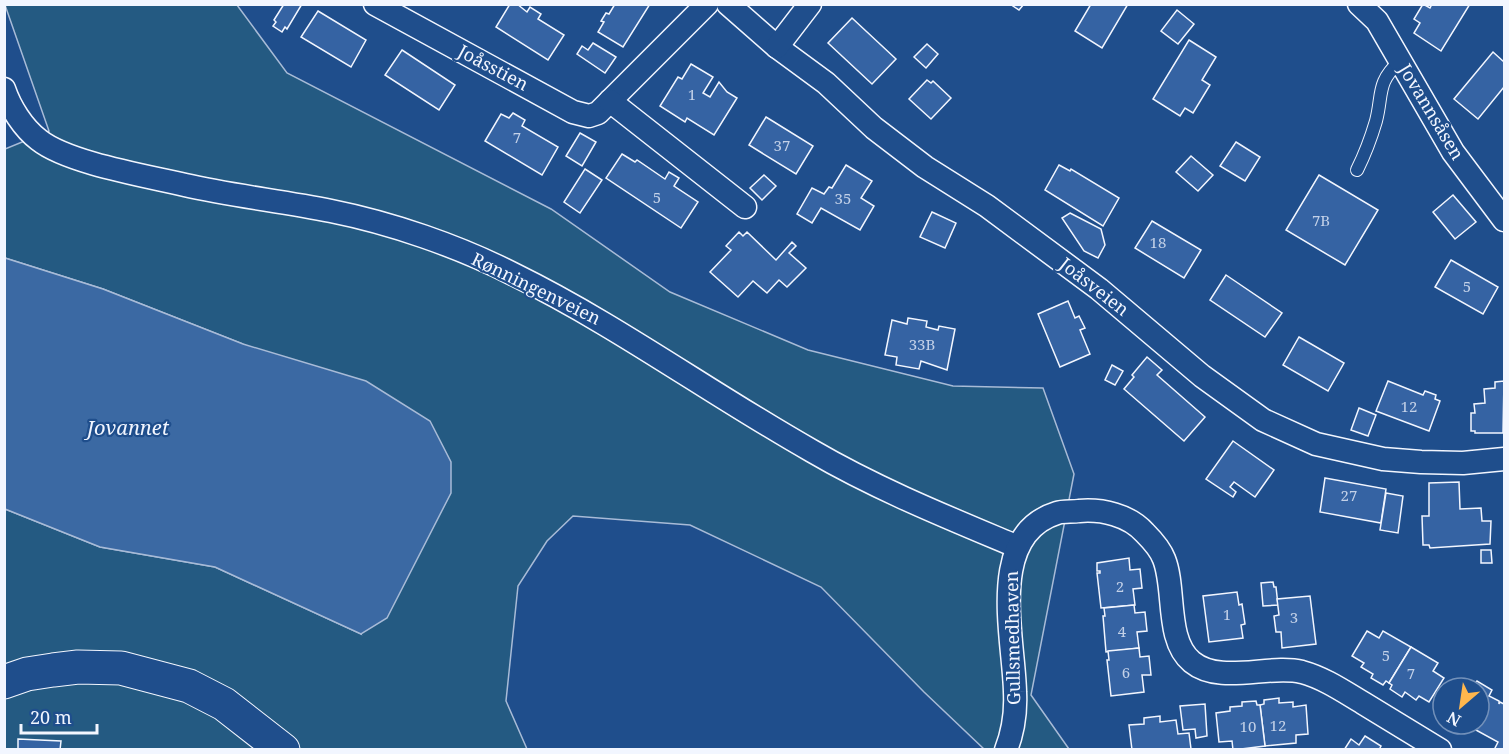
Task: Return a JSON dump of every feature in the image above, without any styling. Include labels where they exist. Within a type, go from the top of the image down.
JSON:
[{"type":"main road","points":[[4,682],[27,674],[61,669],[121,668],[189,687],[224,704],[283,750]]},
{"type":"street","name":"Joåsstien","points":[[375,4],[573,112],[589,116],[598,113],[707,4]]},
{"type":"street","name":"Joåsveien","points":[[728,4],[777,47],[826,83],[874,128],[916,160],[987,206],[1062,261],[1099,289],[1202,376],[1263,420],[1316,444],[1383,459],[1463,463],[1504,459]]},
{"type":"street","points":[[777,47],[810,4]]},
{"type":"street","name":"Jovannsåsen","points":[[1359,4],[1377,21],[1453,152],[1504,220]]},
{"type":"street","name":"Rønningenveien","points":[[4,89],[29,132],[57,151],[95,163],[224,194],[331,211],[428,238],[512,273],[606,324],[814,453],[1018,547]]},
{"type":"street","points":[[610,101],[745,207]]},
{"type":"street","name":"Gullsmedhaven","points":[[1006,750],[1011,736],[1016,694],[1008,587],[1012,560],[1023,537],[1035,525],[1057,513],[1095,510],[1122,517],[1144,532],[1164,557],[1176,636],[1186,657],[1194,664],[1214,672],[1302,672],[1327,681],[1440,750]]},
{"type":"lane","points":[[1357,170],[1371,136],[1384,78],[1400,61]]},
{"type":"shaded area","points":[[5,5],[237,5],[287,73],[551,209],[670,292],[808,350],[953,386],[1043,388],[1074,474],[1031,695],[1069,749],[984,749],[924,692],[821,587],[690,525],[573,516],[547,541],[518,586],[506,701],[527,749],[5,750],[5,509],[100,547],[215,567],[361,634],[243,344],[103,289],[5,258],[5,149],[49,131]]},
{"type":"water","name":"Jovannet","points":[[5,258],[103,289],[243,344],[366,381],[430,421],[451,462],[451,493],[387,618],[361,634],[215,567],[100,547],[5,509]]},
{"type":"building","points":[[284,4],[302,4],[287,29],[285,27],[282,32],[273,26]]},
{"type":"building","points":[[510,4],[517,4],[527,12],[530,7],[541,14],[538,19],[564,35],[548,60],[496,27]]},
{"type":"building","points":[[615,4],[650,4],[623,47],[598,32],[604,22],[601,21]]},
{"type":"building","points":[[1010,4],[1024,4],[1019,10]]},
{"type":"building","points":[[1091,4],[1128,4],[1102,48],[1075,31]]},
{"type":"building","points":[[1423,4],[1430,8],[1432,4],[1470,4],[1441,51],[1414,33],[1420,23],[1414,19]]},
{"type":"building","points":[[1177,10],[1194,24],[1178,44],[1161,31]]},
{"type":"building","points":[[318,11],[366,40],[351,67],[301,37]]},
{"type":"building","points":[[852,18],[896,59],[872,84],[828,43]]},
{"type":"building","points":[[1189,40],[1216,57],[1202,80],[1210,85],[1193,113],[1185,108],[1180,116],[1153,99]]},
{"type":"building","points":[[593,43],[616,57],[605,73],[577,54],[582,46],[588,50]]},
{"type":"building","points":[[927,44],[938,54],[926,68],[914,57]]},
{"type":"building","points":[[402,50],[455,85],[439,110],[385,75]]},
{"type":"building","points":[[1493,52],[1504,62],[1504,87],[1478,119],[1454,99]]},
{"type":"building","points":[[691,64],[713,77],[703,93],[710,97],[719,82],[727,92],[737,98],[714,135],[687,118],[685,122],[660,106],[678,77],[682,79]]},
{"type":"building","points":[[927,80],[931,83],[933,81],[951,98],[931,119],[909,99]]},
{"type":"building","points":[[513,113],[525,120],[522,126],[558,147],[542,175],[485,141],[501,114],[509,118]]},
{"type":"building","points":[[766,117],[813,146],[796,174],[749,145]]},
{"type":"building","points":[[580,133],[596,142],[582,166],[566,156]]},
{"type":"building","points":[[1236,142],[1260,157],[1245,181],[1220,166]]},
{"type":"building","points":[[622,154],[635,162],[637,160],[665,179],[669,172],[679,178],[674,186],[698,202],[681,228],[606,178]]},
{"type":"building","points":[[1191,156],[1213,175],[1198,191],[1176,172]]},
{"type":"building","points":[[846,165],[872,181],[861,198],[874,206],[860,230],[821,208],[812,223],[797,214],[812,188],[824,194],[829,187],[832,188]]},
{"type":"building","points":[[1059,165],[1070,171],[1071,169],[1119,198],[1103,226],[1045,190]]},
{"type":"building","points":[[585,169],[602,180],[580,213],[564,202]]},
{"type":"building","points":[[764,175],[776,186],[762,200],[750,188]]},
{"type":"building","points":[[1319,175],[1378,210],[1345,265],[1286,230]]},
{"type":"building","points":[[1453,195],[1476,222],[1455,239],[1433,212]]},
{"type":"building","points":[[932,212],[956,223],[945,248],[920,237]]},
{"type":"building","points":[[1070,213],[1101,229],[1105,245],[1098,258],[1084,251],[1062,218]]},
{"type":"building","points":[[1152,221],[1201,250],[1184,278],[1135,248]]},
{"type":"building","points":[[739,232],[743,236],[747,232],[776,260],[792,242],[796,246],[789,253],[806,268],[787,287],[779,280],[767,293],[753,281],[738,297],[710,272],[731,250],[726,246]]},
{"type":"building","points":[[1451,260],[1498,287],[1483,314],[1435,287]]},
{"type":"building","points":[[1226,275],[1282,313],[1265,337],[1210,300]]},
{"type":"building","points":[[1068,301],[1075,318],[1079,316],[1085,328],[1080,330],[1090,354],[1060,367],[1038,314]]},
{"type":"building","points":[[908,318],[927,321],[926,327],[938,330],[939,326],[955,329],[947,370],[921,361],[919,369],[896,365],[897,357],[885,355],[892,320],[907,324]]},
{"type":"building","points":[[1299,337],[1344,363],[1328,391],[1283,365]]},
{"type":"building","points":[[1147,357],[1162,370],[1157,375],[1205,417],[1184,441],[1124,389]]},
{"type":"building","points":[[1112,365],[1123,371],[1115,385],[1105,380]]},
{"type":"building","points":[[1388,381],[1423,395],[1425,391],[1436,395],[1435,399],[1440,401],[1429,431],[1376,411]]},
{"type":"building","points":[[1504,381],[1503,433],[1471,431],[1471,413],[1475,413],[1474,404],[1485,403],[1484,389],[1495,388],[1495,382]]},
{"type":"building","points":[[1359,408],[1376,415],[1368,436],[1351,430]]},
{"type":"building","points":[[1233,441],[1274,470],[1255,497],[1234,482],[1230,487],[1236,492],[1233,497],[1206,479]]},
{"type":"building","points":[[1325,478],[1386,489],[1381,523],[1320,512]]},
{"type":"building","points":[[1459,482],[1460,509],[1481,508],[1482,521],[1491,521],[1490,544],[1430,548],[1429,545],[1423,545],[1422,516],[1429,516],[1429,483]]},
{"type":"building","points":[[1386,493],[1403,496],[1398,533],[1380,530]]},
{"type":"building","points":[[1481,550],[1491,550],[1492,563],[1481,563]]},
{"type":"building","points":[[1129,558],[1130,570],[1140,569],[1142,588],[1133,589],[1135,605],[1101,608],[1097,573],[1100,571],[1097,571],[1097,563]]},
{"type":"building","points":[[1273,582],[1276,587],[1278,605],[1263,606],[1261,583]]},
{"type":"building","points":[[1237,592],[1239,605],[1242,604],[1245,624],[1241,625],[1243,638],[1209,642],[1203,596]]},
{"type":"building","points":[[1310,596],[1316,644],[1282,648],[1281,632],[1276,632],[1274,616],[1279,615],[1277,599]]},
{"type":"building","points":[[1134,605],[1135,613],[1145,612],[1147,631],[1137,632],[1139,648],[1106,652],[1104,608]]},
{"type":"building","points":[[1367,631],[1379,638],[1383,631],[1411,647],[1389,683],[1386,681],[1383,685],[1371,678],[1373,674],[1361,667],[1364,663],[1352,656]]},
{"type":"building","points":[[1411,647],[1438,663],[1433,671],[1441,676],[1431,676],[1429,702],[1419,696],[1416,700],[1405,692],[1402,697],[1390,689],[1392,685],[1389,683]]},
{"type":"building","points":[[1139,648],[1140,657],[1149,656],[1151,675],[1142,675],[1144,692],[1111,696],[1108,651]]},
{"type":"building","points":[[1491,697],[1499,701],[1499,704],[1500,702],[1504,704],[1503,750],[1494,750],[1498,742],[1487,736],[1491,736]]},
{"type":"building","points":[[1279,698],[1279,703],[1293,702],[1293,707],[1306,705],[1308,734],[1296,735],[1296,743],[1265,746],[1260,705],[1264,704],[1264,700]]},
{"type":"building","points":[[1256,701],[1257,705],[1260,705],[1265,746],[1233,750],[1232,741],[1219,742],[1216,713],[1230,711],[1230,707],[1242,706],[1242,702]]},
{"type":"building","points":[[1205,704],[1207,736],[1196,738],[1195,729],[1183,730],[1180,706]]},
{"type":"building","points":[[1160,716],[1160,722],[1176,720],[1178,734],[1189,733],[1191,749],[1132,750],[1129,725],[1144,724],[1144,718]]},
{"type":"building","points":[[1365,736],[1381,746],[1379,750],[1344,750],[1351,739],[1359,745]]},
{"type":"building","points":[[18,739],[61,741],[60,750],[18,750]]}]
